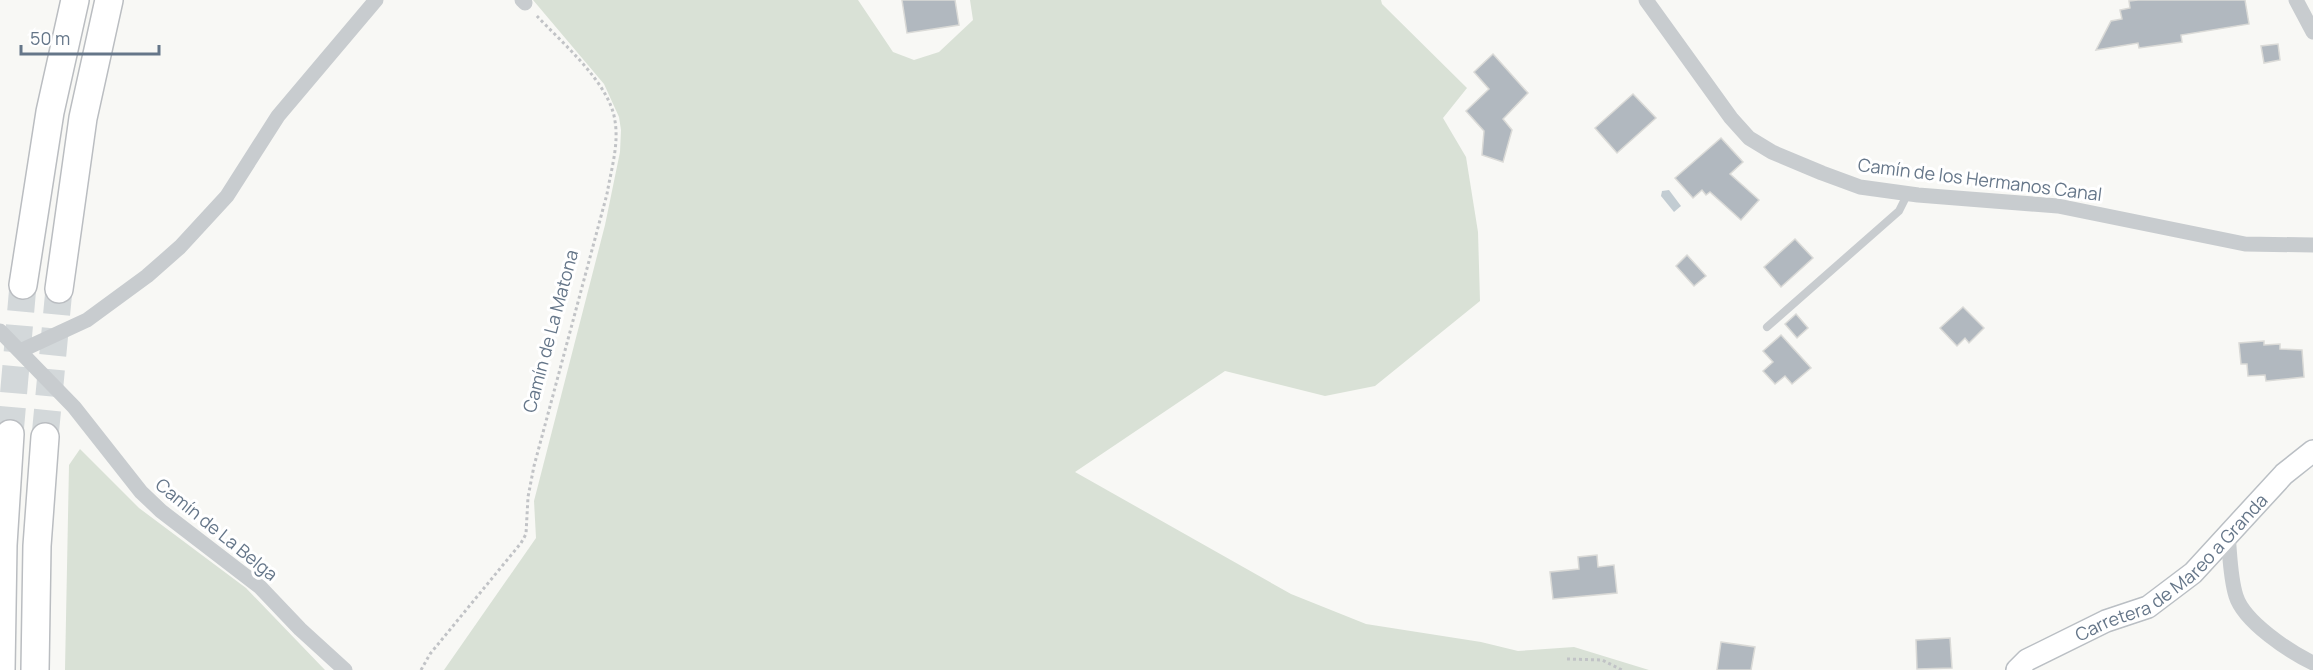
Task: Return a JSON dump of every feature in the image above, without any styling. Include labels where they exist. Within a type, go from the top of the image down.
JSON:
[{"type":"highway","points":[[23,285],[50,112],[75,0]]},
{"type":"highway","points":[[59,289],[83,118],[109,0]]},
{"type":"highway","points":[[1,670],[3,545],[10,434]]},
{"type":"highway","points":[[35,670],[37,546],[45,437]]},
{"type":"street","points":[[20,351],[87,320],[147,276],[180,247],[226,196],[278,116],[376,0]]},
{"type":"street","name":"Camín de los Hermanos Canal","points":[[1646,0],[1731,118],[1749,138],[1772,152],[1860,187],[2058,206],[2245,244],[2313,245]]},
{"type":"street","points":[[2296,0],[2313,32]]},
{"type":"street","name":"Camín de La Belga","points":[[0,331],[74,407],[148,498],[181,528],[260,586],[300,629],[345,670]]},
{"type":"street","name":"Carretera de Mareo a Granda","points":[[2017,670],[2027,660],[2106,621],[2148,607],[2193,573],[2284,474],[2313,451]]},
{"type":"street","points":[[2228,535],[2236,597],[2245,613],[2289,651],[2313,663]]},
{"type":"lane","points":[[1767,327],[1899,211],[1908,193]]},
{"type":"path","name":"Camín de La Matona","points":[[421,670],[430,654],[507,561],[526,534],[528,497],[534,466],[607,194],[616,149],[615,122],[612,107],[606,95],[583,65],[524,2]]},
{"type":"path","points":[[1567,658],[1602,660],[1622,670]]},
{"type":"shaded area","points":[[533,0],[858,0],[893,52],[914,60],[939,52],[973,20],[970,0],[1381,0],[1382,4],[1467,88],[1443,118],[1466,157],[1478,232],[1480,301],[1375,386],[1325,396],[1225,371],[1075,472],[1291,594],[1366,624],[1481,642],[1518,651],[1574,647],[1649,670],[444,670],[536,538],[534,501],[605,225],[620,152],[619,117],[604,84]]},
{"type":"shaded area","points":[[1669,190],[1681,206],[1674,212],[1661,196],[1662,191]]},
{"type":"shaded area","points":[[80,449],[139,508],[246,588],[325,670],[65,670],[69,465]]},
{"type":"building","points":[[902,0],[955,0],[959,25],[907,33]]},
{"type":"building","points":[[2245,0],[2249,24],[2181,35],[2182,42],[2139,48],[2138,43],[2096,50],[2111,21],[2122,19],[2120,10],[2130,8],[2129,1]]},
{"type":"building","points":[[2278,44],[2280,60],[2264,63],[2261,46]]},
{"type":"building","points":[[1493,54],[1528,93],[1503,119],[1512,130],[1503,162],[1482,155],[1484,131],[1466,111],[1489,89],[1474,72]]},
{"type":"building","points":[[1633,94],[1656,118],[1617,153],[1595,128]]},
{"type":"building","points":[[1721,138],[1743,162],[1730,174],[1759,200],[1741,220],[1710,192],[1706,195],[1702,190],[1693,198],[1675,178]]},
{"type":"building","points":[[1795,239],[1813,258],[1781,287],[1764,267]]},
{"type":"building","points":[[1687,255],[1706,276],[1694,286],[1676,266]]},
{"type":"building","points":[[1963,307],[1984,328],[1969,343],[1965,338],[1957,346],[1940,328]]},
{"type":"building","points":[[1796,314],[1808,328],[1797,338],[1785,324]]},
{"type":"building","points":[[1781,335],[1811,368],[1792,384],[1785,376],[1775,384],[1763,371],[1773,362],[1763,351]]},
{"type":"building","points":[[2264,341],[2264,345],[2280,344],[2280,349],[2302,350],[2304,377],[2266,381],[2265,375],[2248,376],[2247,364],[2241,364],[2239,343]]},
{"type":"building","points":[[1597,555],[1598,567],[1614,565],[1617,593],[1553,599],[1550,572],[1579,569],[1578,557]]},
{"type":"building","points":[[1950,638],[1952,668],[1917,669],[1916,640]]},
{"type":"building","points":[[1721,642],[1755,647],[1751,670],[1717,670]]},
{"type":"tunnel","points":[[10,434],[23,285]]},
{"type":"tunnel","points":[[45,437],[59,289]]}]
